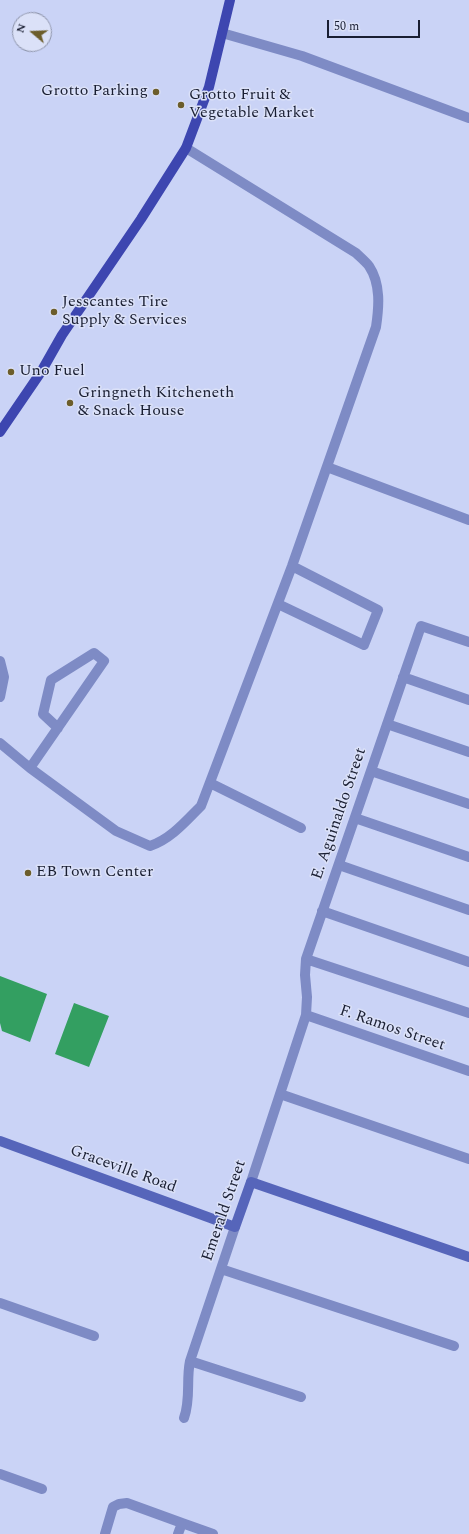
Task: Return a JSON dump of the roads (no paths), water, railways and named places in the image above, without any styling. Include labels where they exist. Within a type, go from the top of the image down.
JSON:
[{"type":"main road","points":[[0,432],[41,372],[62,335],[141,219],[186,148],[209,87],[230,0]]},
{"type":"street","points":[[222,33],[309,58],[469,118]]},
{"type":"street","points":[[0,743],[30,768],[116,831],[150,846],[162,842],[184,824],[201,806],[292,566],[376,326],[379,308],[377,287],[369,266],[356,253],[186,148]]},
{"type":"street","points":[[327,467],[469,520]]},
{"type":"street","points":[[278,604],[364,645],[378,610],[292,566]]},
{"type":"street","name":"E. Aguinaldo Street","points":[[306,1015],[308,997],[305,971],[306,959],[421,626],[469,642]]},
{"type":"street","points":[[30,768],[58,728],[104,661],[94,653],[51,680],[43,714],[58,728]]},
{"type":"street","points":[[0,661],[4,677],[0,697]]},
{"type":"street","points":[[403,677],[469,700]]},
{"type":"street","points":[[387,724],[469,752]]},
{"type":"street","points":[[371,771],[469,804]]},
{"type":"street","points":[[210,783],[301,828]]},
{"type":"street","points":[[355,818],[469,857]]},
{"type":"street","points":[[338,865],[469,910]]},
{"type":"street","points":[[322,911],[469,962]]},
{"type":"street","points":[[306,959],[469,1013]]},
{"type":"street","name":"F. Ramos Street","points":[[306,1015],[469,1071]]},
{"type":"street","name":"Emerald Street","points":[[184,1418],[188,1402],[188,1371],[190,1361],[306,1015]]},
{"type":"street","points":[[280,1094],[469,1159]]},
{"type":"street","name":"Graceville Road","points":[[0,1141],[235,1227]]},
{"type":"street","points":[[251,1182],[469,1257]]},
{"type":"street","points":[[221,1269],[454,1346]]},
{"type":"street","points":[[0,1303],[94,1336]]},
{"type":"street","points":[[190,1361],[301,1397]]},
{"type":"street","points":[[0,1474],[42,1489]]},
{"type":"street","points":[[105,1534],[113,1507],[119,1504],[127,1504],[213,1534]]},
{"type":"street","points":[[178,1534],[182,1523]]},
{"type":"place","name":"Grotto Parking","points":[[156,92]]},
{"type":"place","name":"Grotto Fruit & Vegetable Market","points":[[181,105]]},
{"type":"place","name":"Jesscantes Tire Supply & Services","points":[[54,312]]},
{"type":"place","name":"Uno Fuel","points":[[11,372]]},
{"type":"place","name":"Gringneth Kitcheneth & Snack House","points":[[70,403]]},
{"type":"place","name":"EB Town Center","points":[[28,873]]}]
